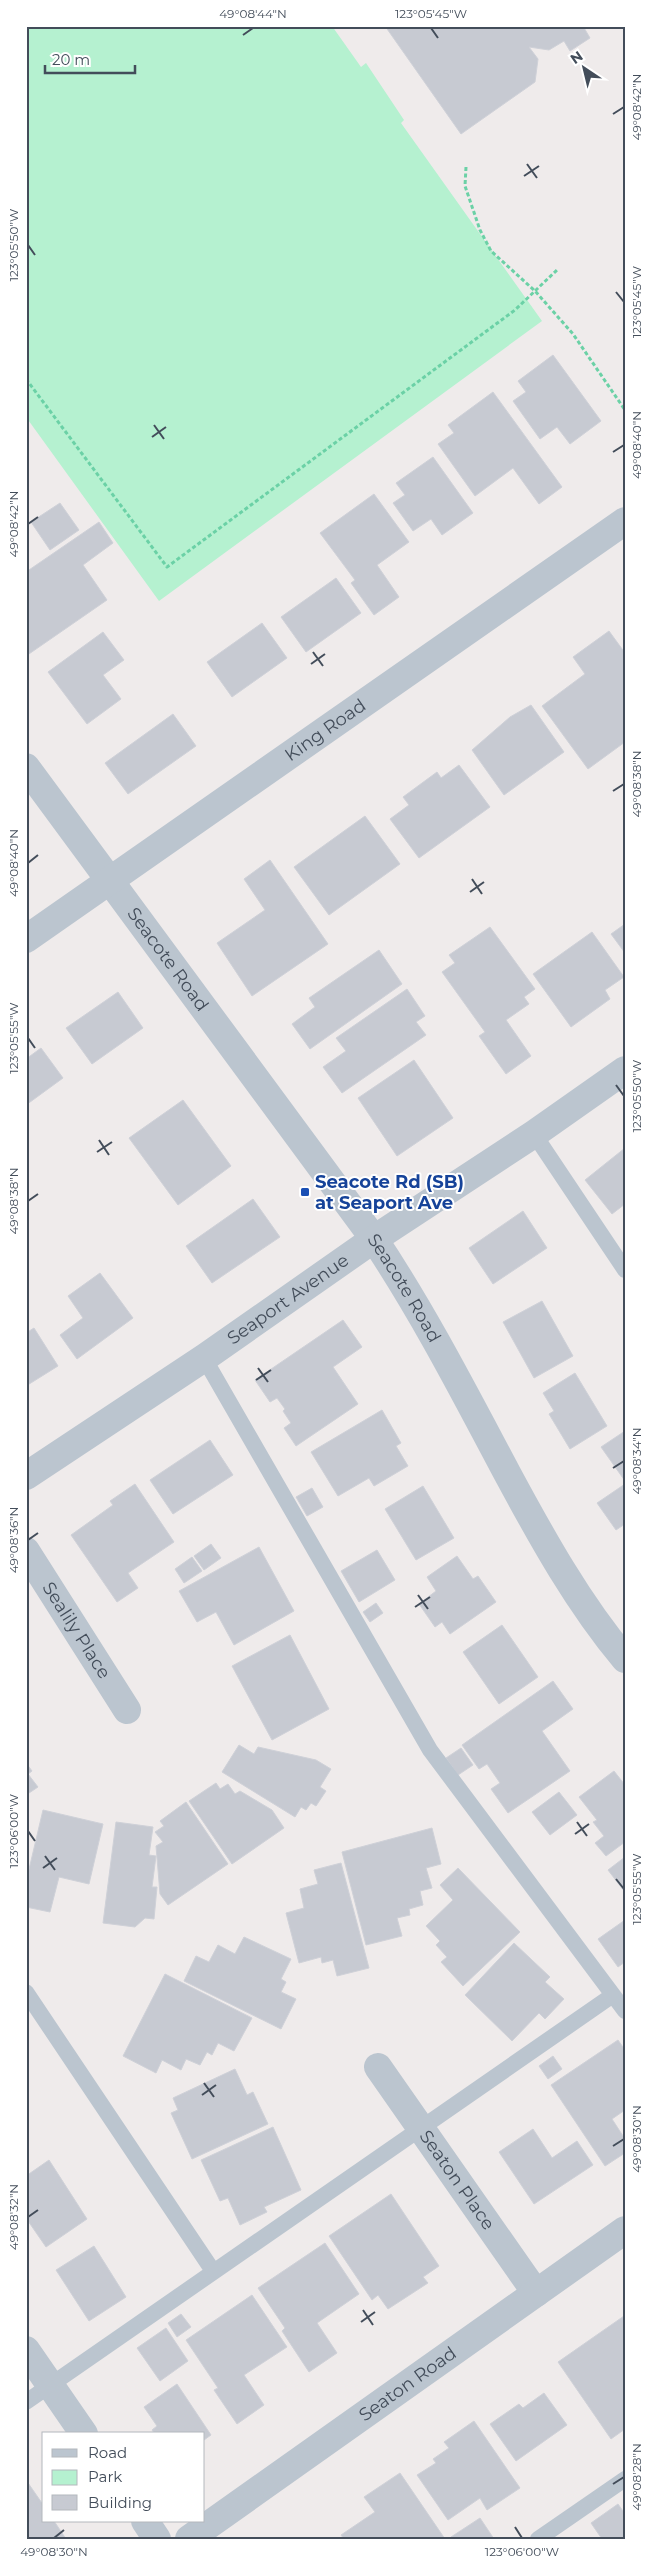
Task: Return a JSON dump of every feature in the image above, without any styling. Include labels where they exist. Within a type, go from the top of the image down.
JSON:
[{"type":"street","name":"King Road","points":[[26,939],[625,521]]},
{"type":"street","name":"Seacote Road","points":[[26,767],[374,1239],[412,1296],[545,1544],[608,1639],[625,1659]]},
{"type":"street","name":"Seaport Avenue","points":[[26,1476],[204,1358],[374,1239],[534,1134],[625,1070]]},
{"type":"street","name":"Sealily Place","points":[[26,1551],[127,1710]]},
{"type":"street","name":"Seaton Place","points":[[378,2067],[536,2293]]},
{"type":"street","name":"Seaton Road","points":[[189,2539],[625,2230]]},
{"type":"street","points":[[26,2350],[83,2432]]},
{"type":"street","points":[[146,2522],[157,2539]]},
{"type":"lane","points":[[534,1134],[625,1270]]},
{"type":"lane","points":[[204,1358],[430,1750],[625,2011]]},
{"type":"lane","points":[[26,1992],[213,2271]]},
{"type":"lane","points":[[26,2402],[613,1995]]},
{"type":"lane","points":[[538,2539],[625,2479]]},
{"type":"path","points":[[466,167],[465,186],[480,230],[491,251],[535,291],[573,334],[625,410]]},
{"type":"path","points":[[26,379],[167,567],[515,310],[558,269]]},
{"type":"green space","points":[[26,26],[332,26],[361,67],[366,63],[404,120],[401,123],[542,321],[159,601],[26,417]]},
{"type":"building","points":[[385,26],[583,26],[590,38],[570,51],[564,41],[549,50],[529,47],[538,59],[535,82],[461,134]]},
{"type":"building","points":[[553,355],[601,421],[570,444],[557,427],[540,439],[513,401],[526,392],[518,381]]},
{"type":"building","points":[[493,392],[562,487],[539,504],[513,468],[475,496],[438,444],[454,433],[448,425]]},
{"type":"building","points":[[433,457],[473,513],[442,535],[431,519],[413,531],[393,503],[405,495],[396,483]]},
{"type":"building","points":[[374,494],[409,542],[377,565],[399,597],[374,615],[351,583],[355,580],[320,533]]},
{"type":"building","points":[[60,503],[79,530],[50,550],[31,522]]},
{"type":"building","points":[[99,522],[113,543],[83,565],[107,600],[26,656],[26,572]]},
{"type":"building","points":[[336,578],[361,613],[306,652],[281,617]]},
{"type":"building","points":[[262,623],[287,658],[232,697],[207,662]]},
{"type":"building","points":[[609,631],[625,653],[625,742],[588,769],[542,706],[585,674],[573,657]]},
{"type":"building","points":[[103,632],[124,660],[103,675],[121,699],[87,724],[48,672]]},
{"type":"building","points":[[531,705],[564,752],[504,795],[472,750],[510,717]]},
{"type":"building","points":[[173,714],[196,746],[128,794],[105,763]]},
{"type":"building","points":[[459,765],[490,807],[419,858],[390,819],[409,805],[403,797],[437,772],[441,778]]},
{"type":"building","points":[[365,816],[400,864],[329,915],[294,867]]},
{"type":"building","points":[[270,860],[328,944],[252,996],[217,943],[265,910],[244,879]]},
{"type":"building","points":[[625,924],[625,953],[611,934]]},
{"type":"building","points":[[490,927],[535,989],[524,997],[529,1004],[506,1020],[531,1056],[506,1074],[479,1036],[485,1032],[442,972],[455,963],[449,955]]},
{"type":"building","points":[[592,932],[624,977],[605,990],[610,999],[571,1027],[533,974]]},
{"type":"building","points":[[379,950],[402,984],[310,1049],[292,1024],[315,1007],[309,998]]},
{"type":"building","points":[[407,989],[425,1016],[416,1022],[426,1035],[342,1093],[323,1067],[346,1051],[336,1038]]},
{"type":"building","points":[[118,992],[143,1028],[92,1064],[66,1028]]},
{"type":"building","points":[[41,1048],[63,1078],[26,1105],[26,1059]]},
{"type":"building","points":[[414,1060],[453,1118],[397,1156],[358,1098]]},
{"type":"building","points":[[183,1100],[231,1166],[178,1205],[129,1138]]},
{"type":"building","points":[[625,1148],[625,1204],[612,1214],[585,1180]]},
{"type":"building","points":[[253,1199],[280,1237],[212,1283],[186,1246]]},
{"type":"building","points":[[523,1211],[547,1248],[493,1284],[469,1248]]},
{"type":"building","points":[[100,1273],[133,1318],[77,1359],[60,1335],[83,1318],[68,1296]]},
{"type":"building","points":[[542,1301],[573,1356],[534,1378],[503,1322]]},
{"type":"building","points":[[343,1320],[362,1347],[333,1367],[358,1404],[296,1446],[284,1428],[291,1423],[283,1411],[285,1409],[277,1398],[270,1402],[255,1380]]},
{"type":"building","points":[[34,1328],[58,1366],[26,1386],[26,1333]]},
{"type":"building","points":[[575,1373],[607,1426],[570,1449],[549,1414],[554,1411],[543,1393]]},
{"type":"building","points":[[382,1410],[401,1443],[396,1446],[408,1466],[374,1486],[369,1478],[338,1496],[311,1452]]},
{"type":"building","points":[[625,1431],[625,1481],[601,1447]]},
{"type":"building","points":[[210,1440],[233,1475],[173,1514],[150,1480]]},
{"type":"building","points":[[135,1484],[174,1542],[128,1573],[138,1588],[117,1602],[71,1535],[113,1505],[110,1501]]},
{"type":"building","points":[[625,1484],[625,1524],[616,1530],[597,1503]]},
{"type":"building","points":[[423,1486],[454,1538],[416,1560],[385,1509]]},
{"type":"building","points":[[312,1488],[323,1507],[307,1516],[296,1497]]},
{"type":"building","points":[[211,1544],[221,1558],[204,1570],[194,1556]]},
{"type":"building","points":[[259,1547],[294,1611],[234,1645],[216,1612],[197,1622],[179,1591]]},
{"type":"building","points":[[377,1550],[395,1580],[359,1602],[341,1571]]},
{"type":"building","points":[[457,1556],[473,1579],[478,1576],[496,1602],[450,1634],[442,1622],[435,1627],[419,1604],[436,1591],[427,1577]]},
{"type":"building","points":[[192,1557],[202,1571],[184,1583],[175,1569]]},
{"type":"building","points":[[376,1603],[383,1613],[370,1622],[363,1612]]},
{"type":"building","points":[[502,1625],[538,1677],[499,1704],[463,1652]]},
{"type":"building","points":[[290,1635],[329,1709],[272,1740],[232,1666]]},
{"type":"building","points":[[553,1681],[573,1709],[542,1731],[570,1771],[508,1813],[491,1789],[500,1783],[487,1764],[479,1769],[462,1745]]},
{"type":"building","points":[[239,1745],[254,1754],[258,1747],[316,1760],[331,1769],[320,1787],[326,1791],[316,1806],[311,1803],[306,1810],[301,1807],[295,1817],[222,1772]]},
{"type":"building","points":[[461,1748],[473,1765],[458,1775],[446,1758]]},
{"type":"building","points":[[26,1763],[32,1771],[28,1774],[38,1787],[26,1795]]},
{"type":"building","points":[[614,1771],[625,1785],[625,1842],[606,1856],[595,1843],[604,1836],[593,1822],[597,1820],[579,1797]]},
{"type":"building","points":[[216,1783],[220,1789],[228,1784],[235,1794],[240,1791],[272,1810],[284,1828],[232,1864],[189,1801]]},
{"type":"building","points":[[559,1792],[577,1815],[550,1835],[532,1812]]},
{"type":"building","points":[[186,1802],[228,1864],[168,1905],[160,1894],[156,1846],[163,1842],[155,1832],[164,1826],[160,1821]]},
{"type":"building","points":[[43,1810],[103,1824],[89,1884],[59,1877],[50,1912],[26,1907],[26,1882]]},
{"type":"building","points":[[116,1822],[153,1827],[149,1855],[156,1856],[152,1887],[157,1887],[154,1919],[145,1918],[135,1927],[103,1923]]},
{"type":"building","points":[[432,1828],[441,1864],[426,1868],[432,1888],[420,1891],[423,1905],[409,1909],[410,1915],[397,1918],[402,1936],[366,1945],[342,1852]]},
{"type":"building","points":[[625,1857],[625,1891],[624,1891],[608,1870]]},
{"type":"building","points":[[341,1863],[369,1968],[337,1976],[333,1960],[322,1963],[321,1957],[299,1963],[286,1913],[304,1908],[300,1889],[318,1884],[314,1870]]},
{"type":"building","points":[[458,1868],[520,1932],[463,1986],[441,1962],[447,1957],[436,1945],[440,1941],[426,1926],[453,1900],[440,1885]]},
{"type":"building","points":[[625,1920],[625,1962],[618,1967],[598,1939]]},
{"type":"building","points":[[244,1937],[291,1959],[281,1979],[286,1982],[281,1992],[296,1999],[281,2029],[184,1981],[196,1956],[209,1962],[218,1945],[235,1954]]},
{"type":"building","points":[[514,1943],[550,1977],[545,1982],[564,1999],[545,2019],[539,2013],[512,2041],[465,1995]]},
{"type":"building","points":[[165,1974],[252,2018],[234,2051],[218,2043],[212,2055],[207,2052],[200,2065],[186,2059],[181,2070],[162,2060],[156,2073],[123,2056]]},
{"type":"building","points":[[618,2040],[625,2050],[625,2110],[612,2119],[625,2139],[625,2153],[605,2166],[551,2085]]},
{"type":"building","points":[[553,2056],[562,2069],[548,2079],[539,2066]]},
{"type":"building","points":[[235,2069],[247,2095],[253,2092],[268,2124],[192,2159],[171,2113],[178,2110],[173,2098]]},
{"type":"building","points":[[273,2127],[301,2190],[264,2207],[267,2212],[240,2225],[228,2198],[220,2201],[201,2160]]},
{"type":"building","points":[[533,2129],[552,2158],[577,2141],[593,2165],[534,2204],[499,2152]]},
{"type":"building","points":[[49,2160],[87,2219],[46,2247],[26,2218],[26,2176]]},
{"type":"building","points":[[391,2194],[439,2266],[423,2277],[428,2283],[388,2309],[378,2295],[372,2300],[329,2236]]},
{"type":"building","points":[[325,2243],[359,2294],[317,2323],[337,2353],[309,2372],[282,2331],[285,2328],[258,2288]]},
{"type":"building","points":[[94,2246],[126,2297],[89,2321],[56,2270]]},
{"type":"building","points":[[252,2295],[287,2347],[244,2375],[264,2405],[237,2424],[214,2390],[218,2388],[186,2340]]},
{"type":"building","points":[[181,2314],[191,2327],[177,2337],[168,2323]]},
{"type":"building","points":[[624,2316],[625,2429],[611,2439],[558,2362]]},
{"type":"building","points":[[166,2328],[188,2361],[160,2381],[137,2348]]},
{"type":"building","points":[[177,2384],[211,2435],[205,2439],[205,2432],[154,2432],[152,2430],[157,2426],[144,2407]]},
{"type":"building","points":[[544,2393],[567,2425],[516,2461],[490,2424],[519,2404],[523,2408]]},
{"type":"building","points":[[474,2421],[520,2488],[487,2510],[480,2498],[448,2520],[417,2475],[436,2463],[433,2459],[449,2448],[444,2442]]},
{"type":"building","points":[[400,2473],[445,2539],[344,2539],[341,2535],[375,2512],[364,2497]]},
{"type":"building","points":[[26,2480],[42,2503],[42,2522],[55,2522],[66,2539],[26,2539]]},
{"type":"building","points":[[618,2504],[625,2514],[625,2539],[602,2539],[591,2523]]},
{"type":"building","points":[[480,2518],[494,2539],[452,2539],[451,2537]]},
{"type":"place","name":"Seacote Rd (SB) at Seaport Ave","points":[[305,1192]]}]
